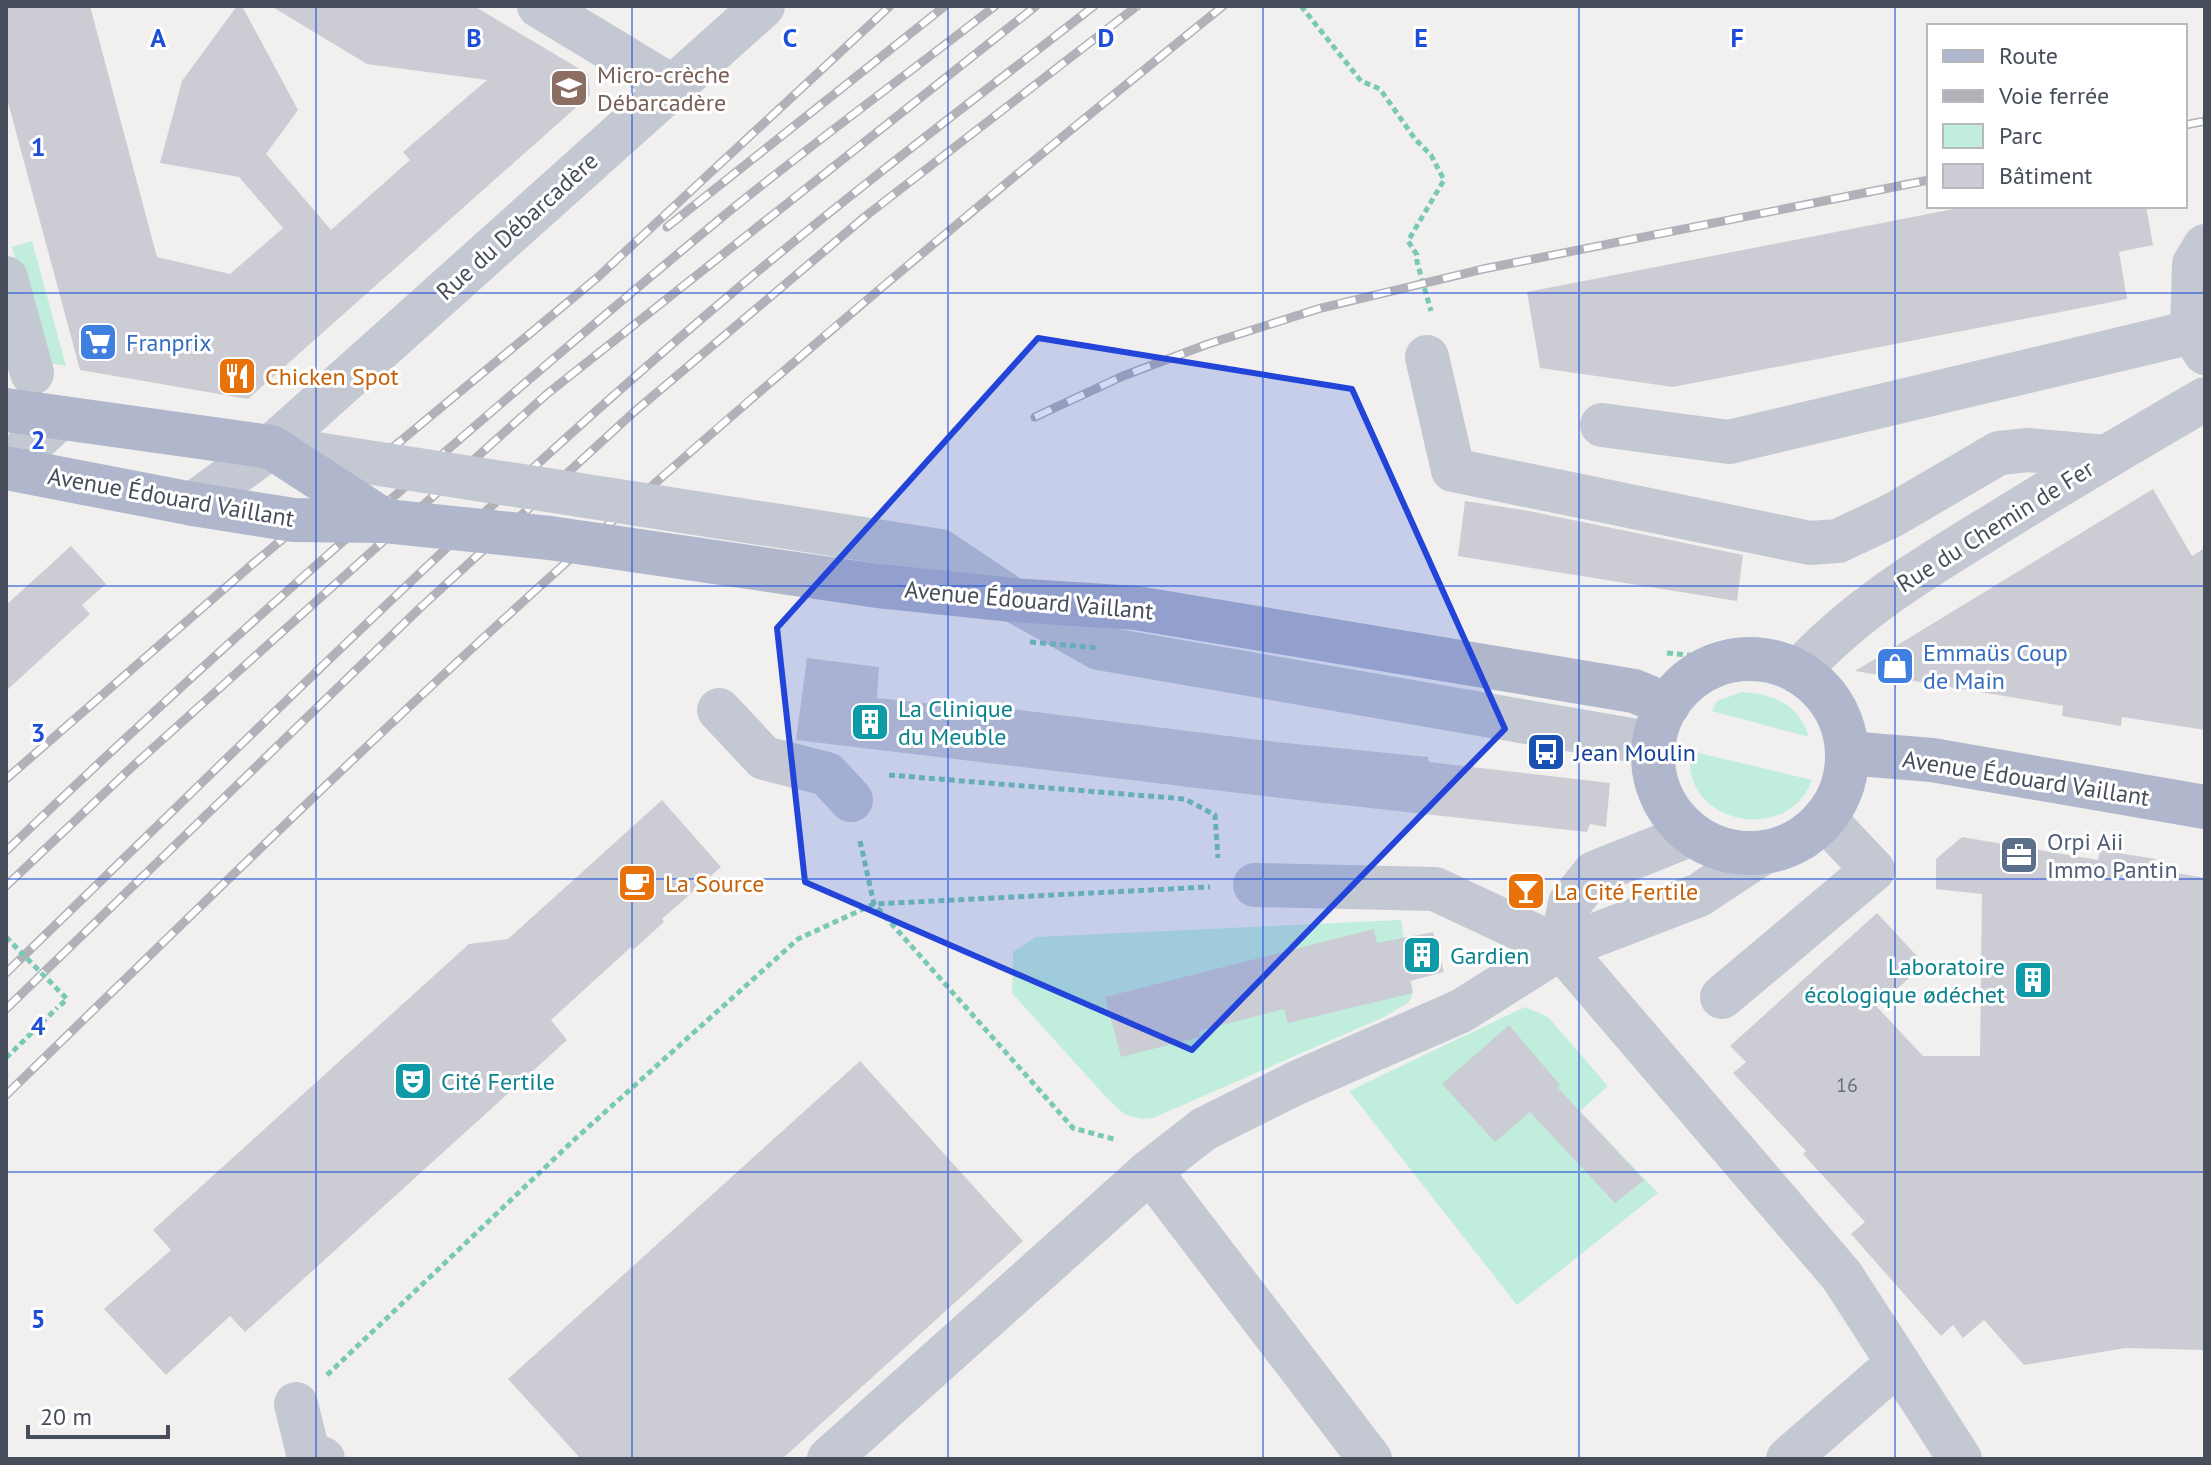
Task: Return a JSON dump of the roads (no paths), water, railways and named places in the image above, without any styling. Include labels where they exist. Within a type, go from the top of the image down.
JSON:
[{"type":"main road","name":"Avenue Édouard Vaillant","points":[[26,403],[271,447],[385,521]]},
{"type":"main road","name":"Avenue Édouard Vaillant","points":[[6,467],[193,504],[294,520],[385,521],[550,538],[863,584],[1013,600],[1136,608],[1634,691],[1661,724]]},
{"type":"main road","points":[[1762,660],[1798,672],[1818,686],[1834,706],[1844,729],[1847,753],[1842,788],[1824,818],[1808,835],[1764,852],[1726,850],[1692,834],[1674,817],[1661,795],[1654,770],[1661,724],[1686,683],[1724,663],[1762,660]]},
{"type":"main road","name":"Avenue Édouard Vaillant","points":[[1847,753],[1932,760],[2205,807]]},
{"type":"street","points":[[539,6],[673,87]]},
{"type":"street","name":"Rue du Débarcadère","points":[[193,504],[271,447],[763,6]]},
{"type":"street","points":[[1602,425],[1729,442],[2199,342],[2194,264],[2205,246]]},
{"type":"street","points":[[6,278],[26,403],[6,467]]},
{"type":"street","points":[[1427,357],[1453,470],[1810,543],[1838,541],[1893,515],[1999,453],[2028,450],[2106,457]]},
{"type":"street","name":"Rue du Chemin de Fer","points":[[1798,672],[1824,644],[1876,600],[2205,399]]},
{"type":"street","points":[[271,447],[940,551],[1013,600]]},
{"type":"street","points":[[719,710],[764,758],[827,774],[851,800]]},
{"type":"street","points":[[1722,997],[1873,870],[1824,818]]},
{"type":"street","points":[[1561,948],[1570,903],[1594,873],[1692,834]]},
{"type":"street","points":[[829,1459],[1150,1171],[1204,1129],[1296,1083],[1461,1011],[1561,948],[1699,895],[1764,852]]},
{"type":"street","points":[[1238,886],[1435,889],[1561,948],[1842,1276],[1960,1459]]},
{"type":"street","points":[[1150,1171],[1370,1459]]},
{"type":"street","points":[[1788,1459],[1898,1363]]},
{"type":"street","points":[[296,1404],[308,1453],[323,1459]]},
{"type":"railway","points":[[6,779],[255,562],[598,277],[890,6]]},
{"type":"railway","points":[[667,227],[945,6]]},
{"type":"railway","points":[[6,851],[358,528],[629,294],[755,191],[995,6]]},
{"type":"railway","points":[[6,886],[133,766],[547,394],[1036,6]]},
{"type":"railway","points":[[6,973],[366,624],[549,453],[738,288],[1094,6]]},
{"type":"railway","points":[[6,1009],[420,608],[634,412],[867,215],[1137,6]]},
{"type":"railway","points":[[6,1095],[369,744],[581,549],[853,312],[1223,6]]},
{"type":"railway","points":[[2187,125],[2205,121]]},
{"type":"railway","points":[[1035,417],[1123,376],[1208,344],[1321,308],[1483,269],[1927,180]]},
{"type":"place","name":"Micro-crèche Débarcadère","points":[[569,88]]},
{"type":"place","name":"Franprix","points":[[98,342]]},
{"type":"place","name":"Chicken Spot","points":[[237,376]]},
{"type":"place","name":"Emmaüs Coup de Main","points":[[1895,666]]},
{"type":"place","name":"La Clinique du Meuble","points":[[870,722]]},
{"type":"place","name":"Jean Moulin","points":[[1546,752]]},
{"type":"place","name":"Orpi Aii Immo Pantin","points":[[2019,855]]},
{"type":"place","name":"La Source","points":[[637,883]]},
{"type":"place","name":"La Cité Fertile","points":[[1526,891]]},
{"type":"place","name":"Gardien","points":[[1422,955]]},
{"type":"place","name":"Laboratoire écologique ødéchet","points":[[2033,980]]},
{"type":"place","name":"Cité Fertile","points":[[413,1081]]}]
